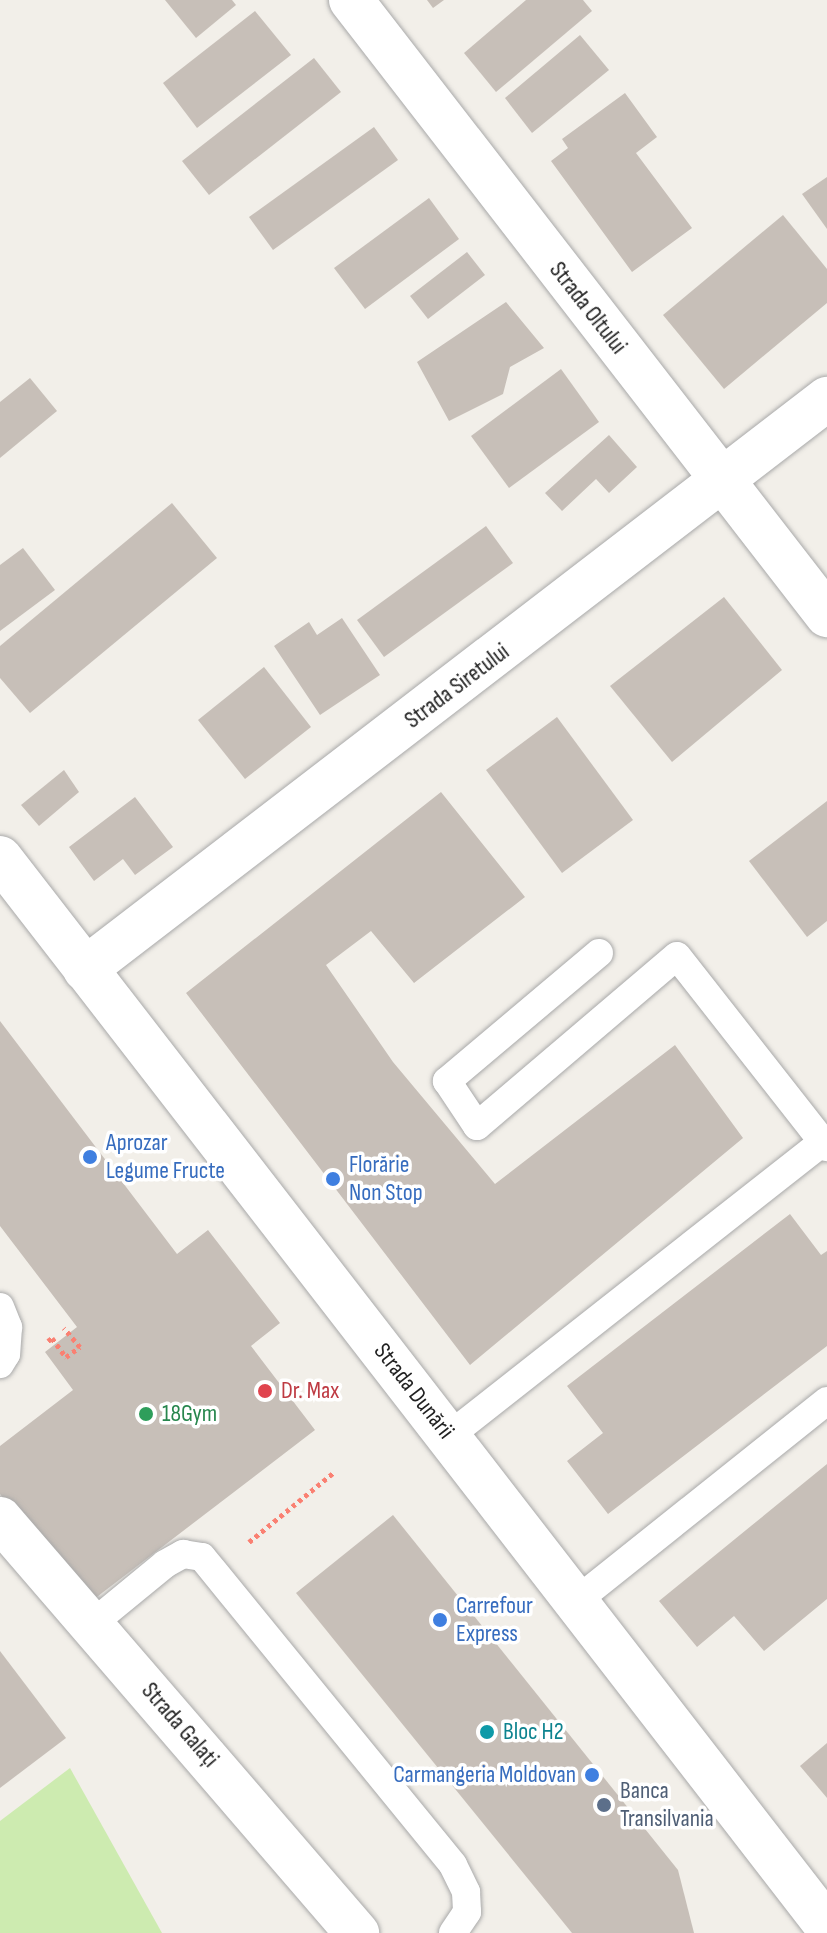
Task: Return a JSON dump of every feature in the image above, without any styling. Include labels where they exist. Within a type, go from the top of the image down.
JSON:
[{"type":"street","name":"Strada Oltului","points":[[351,0],[827,615]]},
{"type":"street","name":"Strada Siretului","points":[[85,969],[723,483],[827,399]]},
{"type":"street","name":"Strada Dunării","points":[[0,858],[827,1926]]},
{"type":"street","name":"Strada Galați","points":[[0,1519],[357,1933]]},
{"type":"lane","points":[[449,1436],[825,1145],[677,956],[477,1126],[447,1081],[599,953]]},
{"type":"lane","points":[[0,1307],[8,1327],[6,1354],[0,1364]]},
{"type":"lane","points":[[575,1602],[827,1401]]},
{"type":"lane","points":[[92,1624],[165,1564],[183,1554],[202,1557],[453,1865],[466,1892],[467,1912],[453,1933]]},
{"type":"path","points":[[52,1338],[66,1357],[80,1347],[64,1328]]},
{"type":"path","points":[[249,1542],[333,1473]]},
{"type":"green space","points":[[70,1768],[162,1933],[0,1933],[0,1821]]},
{"type":"building","points":[[165,0],[232,0],[236,5],[196,38]]},
{"type":"building","points":[[427,0],[444,0],[433,8]]},
{"type":"building","points":[[526,0],[583,0],[592,11],[496,92],[464,53]]},
{"type":"building","points":[[255,11],[291,55],[197,128],[163,83]]},
{"type":"building","points":[[580,35],[609,70],[532,133],[505,98]]},
{"type":"building","points":[[314,58],[341,92],[209,195],[182,161]]},
{"type":"building","points":[[625,93],[657,137],[636,153],[692,228],[632,272],[551,161],[568,148],[562,139]]},
{"type":"building","points":[[374,127],[398,160],[273,250],[249,217]]},
{"type":"building","points":[[827,177],[827,229],[802,194]]},
{"type":"building","points":[[429,198],[459,239],[365,309],[334,268]]},
{"type":"building","points":[[783,215],[827,269],[827,303],[724,389],[663,315]]},
{"type":"building","points":[[467,252],[485,275],[428,319],[410,296]]},
{"type":"building","points":[[506,302],[544,348],[510,367],[503,394],[449,421],[417,362]]},
{"type":"building","points":[[561,369],[599,422],[509,488],[471,436]]},
{"type":"building","points":[[30,378],[57,411],[0,458],[0,402]]},
{"type":"building","points":[[609,435],[637,467],[609,493],[596,479],[562,511],[545,493]]},
{"type":"building","points":[[172,503],[217,558],[30,713],[0,678],[0,646]]},
{"type":"building","points":[[486,526],[513,563],[384,657],[357,620]]},
{"type":"building","points":[[23,548],[55,590],[0,631],[0,565]]},
{"type":"building","points":[[724,597],[782,670],[672,762],[610,686]]},
{"type":"building","points":[[342,618],[380,675],[320,715],[274,646],[309,622],[317,635]]},
{"type":"building","points":[[264,667],[311,727],[245,779],[198,720]]},
{"type":"building","points":[[557,717],[633,820],[562,873],[486,770]]},
{"type":"building","points":[[64,770],[79,792],[39,826],[21,805]]},
{"type":"building","points":[[441,792],[525,897],[414,983],[371,931],[326,965],[393,1062],[495,1184],[675,1045],[743,1138],[470,1365],[186,993]]},
{"type":"building","points":[[135,797],[173,847],[135,875],[123,859],[94,881],[69,847]]},
{"type":"building","points":[[827,801],[827,921],[807,937],[749,861]]},
{"type":"building","points":[[0,1021],[177,1254],[208,1230],[280,1323],[251,1346],[315,1430],[85,1606],[0,1494],[0,1446],[73,1390],[45,1352],[77,1327],[0,1226]]},
{"type":"building","points":[[790,1214],[821,1255],[827,1251],[827,1346],[608,1514],[567,1461],[603,1433],[567,1386]]},
{"type":"building","points":[[827,1464],[827,1599],[764,1651],[734,1616],[697,1647],[659,1601]]},
{"type":"building","name":"Bloc H2","points":[[393,1515],[678,1870],[694,1933],[572,1933],[296,1593]]},
{"type":"building","points":[[0,1651],[66,1738],[0,1788]]},
{"type":"building","points":[[827,1743],[827,1798],[800,1766]]},
{"type":"place","name":"Aprozar Legume Fructe","points":[[90,1157]]},
{"type":"place","name":"Florărie Non Stop","points":[[333,1179]]},
{"type":"place","name":"Dr. Max","points":[[265,1391]]},
{"type":"place","name":"18Gym","points":[[146,1414]]},
{"type":"place","name":"Carrefour Express","points":[[440,1620]]},
{"type":"place","name":"Bloc H2","points":[[487,1732]]},
{"type":"place","name":"Carmangeria Moldovan","points":[[592,1775]]},
{"type":"place","name":"Banca Transilvania","points":[[604,1805]]}]
